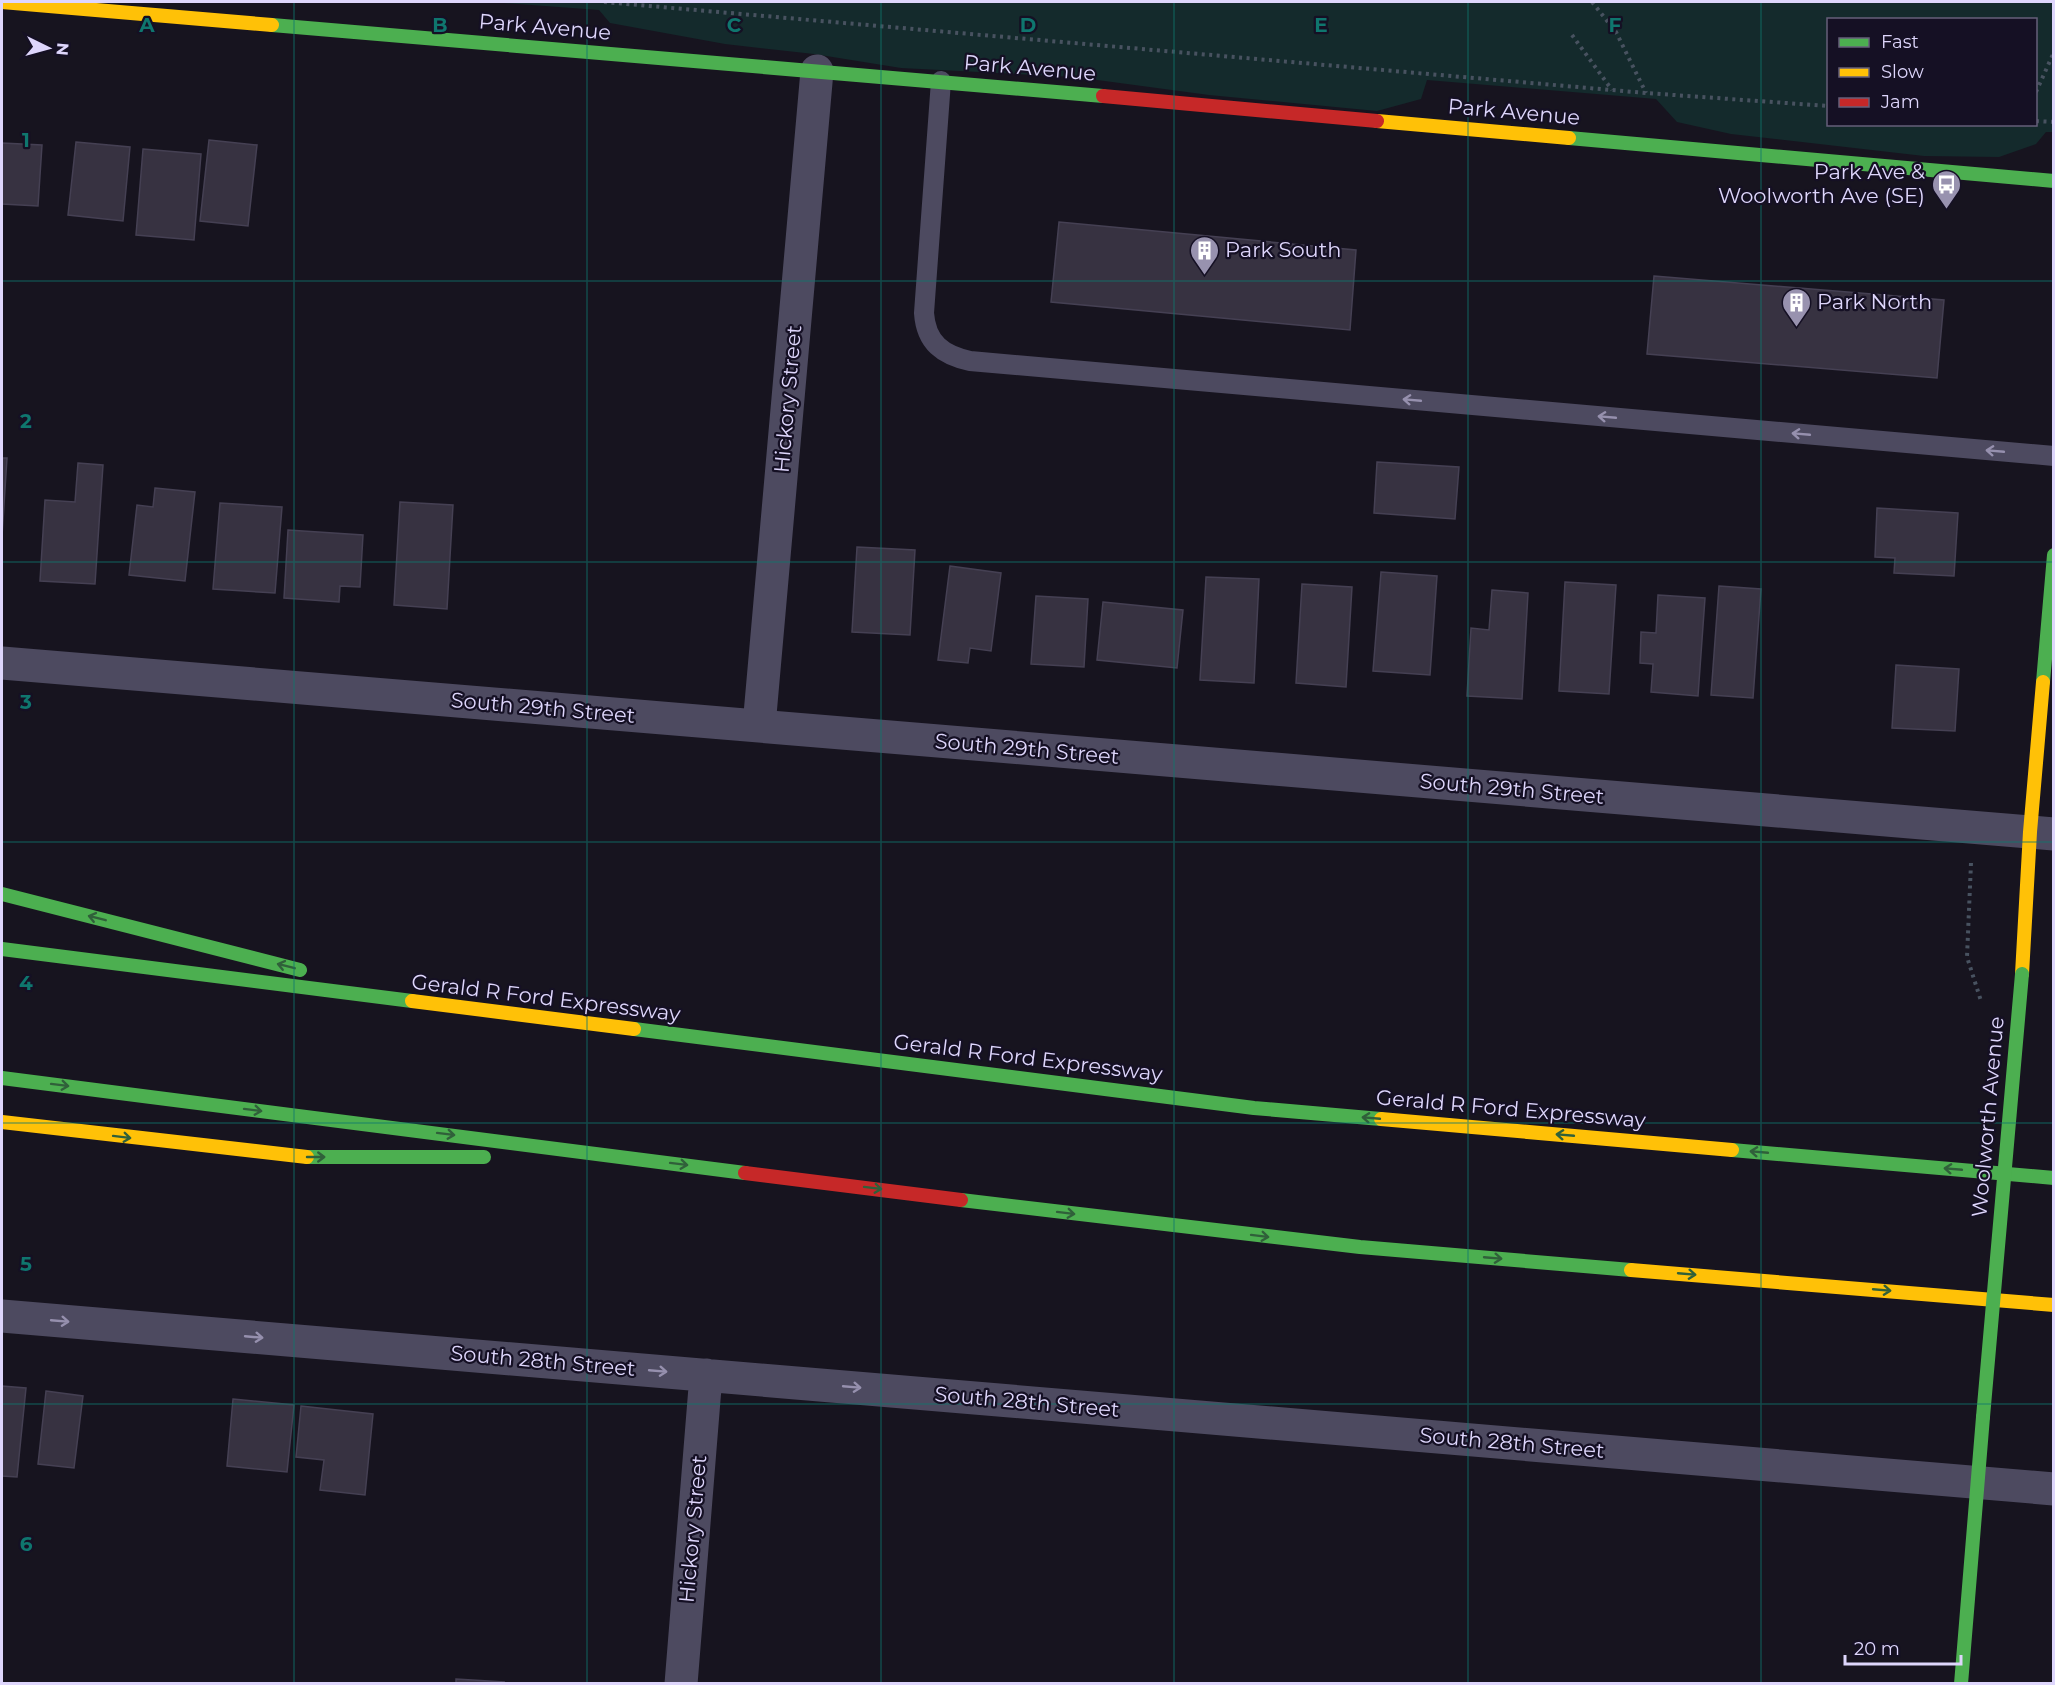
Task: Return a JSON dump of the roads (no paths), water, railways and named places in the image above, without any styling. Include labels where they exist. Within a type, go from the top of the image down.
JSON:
[{"type":"main road","name":"Park Avenue","points":[[2,2],[941,81],[2054,181]]},
{"type":"main road","name":"Woolworth Avenue","points":[[1960,1683],[2022,974],[2042,833],[2054,555]]},
{"type":"main road","points":[[2,894],[445,1006]]},
{"type":"main road","name":"Gerald R Ford Expressway","points":[[2,949],[1254,1108],[2054,1178]]},
{"type":"main road","points":[[2,1078],[1071,1214],[1360,1247],[2054,1305]]},
{"type":"main road","points":[[2,1122],[297,1157],[621,1156]]},
{"type":"street","name":"Hickory Street","points":[[759,726],[817,71]]},
{"type":"street","name":"South 29th Street","points":[[2,663],[2042,833]]},
{"type":"street","name":"South 28th Street","points":[[2,1316],[2054,1489]]},
{"type":"street","name":"Hickory Street","points":[[681,1683],[706,1375]]},
{"type":"lane","points":[[941,81],[924,313],[925,325],[932,340],[941,351],[953,357],[970,361],[2054,456]]},
{"type":"place","name":"Park Ave & Woolworth Ave (SE)","points":[[1946,210]]},
{"type":"place","name":"Park South","points":[[1204,276]]},
{"type":"place","name":"Park North","points":[[1796,328]]}]
